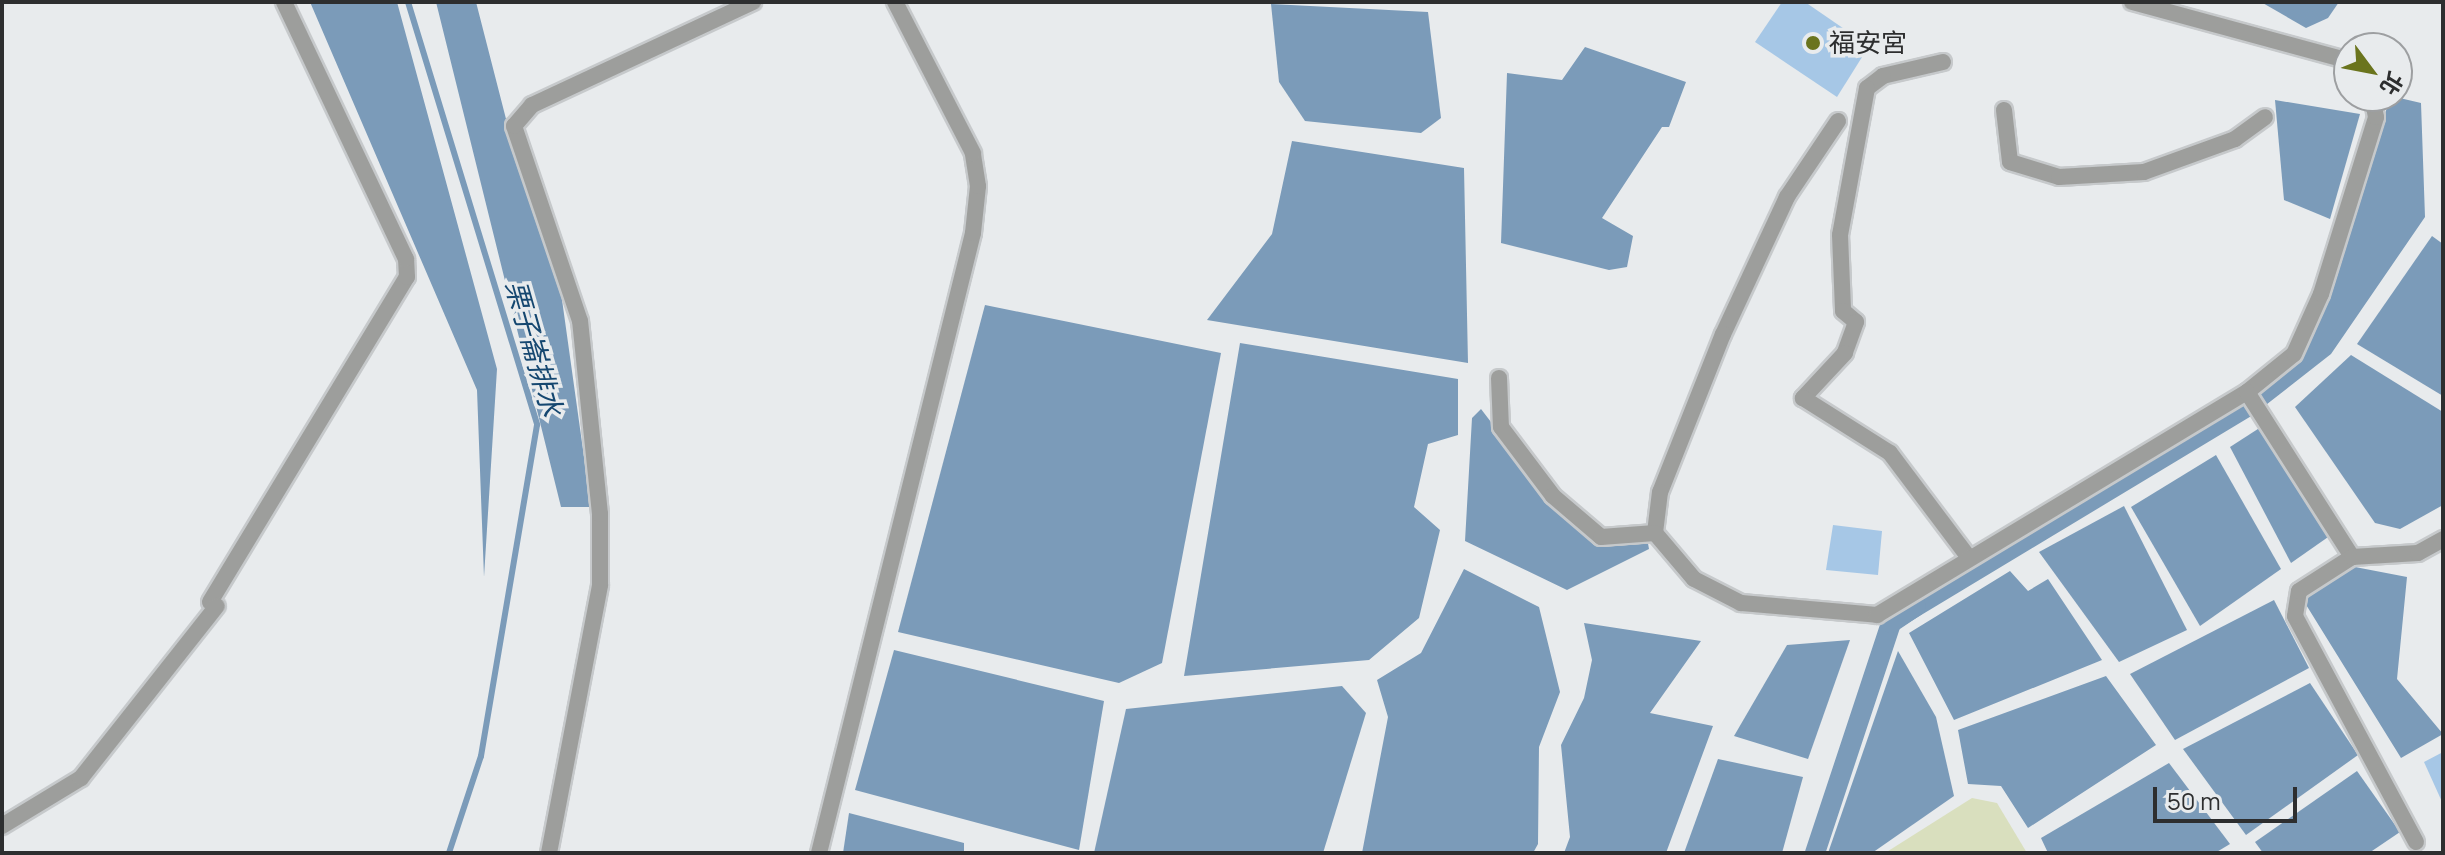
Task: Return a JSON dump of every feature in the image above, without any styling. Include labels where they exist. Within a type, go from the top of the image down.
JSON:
[{"type":"street","points":[[2,826],[81,778],[214,604],[407,277],[406,259],[284,2]]},
{"type":"street","points":[[549,853],[600,585],[600,514],[580,321],[514,126],[532,105],[753,2]]},
{"type":"street","points":[[819,853],[973,233],[978,186],[973,153],[895,2]]},
{"type":"street","points":[[2132,2],[2333,57]]},
{"type":"street","points":[[1943,62],[1883,76],[1867,88],[1840,235],[1843,311],[1856,322],[1845,353],[1803,398],[1890,453],[1969,558]]},
{"type":"street","points":[[2004,110],[2010,162],[2059,177],[2144,172],[2235,139],[2265,117]]},
{"type":"street","points":[[1838,121],[1787,197],[1723,334],[1660,492],[1655,533],[1694,579],[1741,603],[1805,612],[1877,615],[1969,558],[2251,397],[2294,354],[2321,294],[2375,112]]},
{"type":"street","points":[[1499,378],[1501,427],[1553,496],[1601,537],[1655,533]]},
{"type":"street","points":[[2251,397],[2352,557]]},
{"type":"street","points":[[2416,842],[2295,616],[2299,591],[2352,557],[2418,553],[2443,539]]},
{"type":"green space","points":[[1972,798],[1997,803],[2027,853],[1885,853]]},
{"type":"water","points":[[310,2],[397,2],[497,369],[484,577],[477,390]]},
{"type":"water","points":[[436,2],[476,2],[515,154],[557,264],[591,507],[561,507]]},
{"type":"water","points":[[2261,2],[2339,2],[2328,18],[2306,28]]},
{"type":"water","points":[[1271,4],[1428,12],[1441,118],[1421,133],[1305,121],[1279,82]]},
{"type":"water","points":[[1585,47],[1686,82],[1669,127],[1662,127],[1602,218],[1633,236],[1627,267],[1609,270],[1501,243],[1507,73],[1562,80]]},
{"type":"water","points":[[2275,100],[2333,112],[2360,114],[2330,219],[2284,200]]},
{"type":"water","points":[[2413,101],[2421,103],[2425,217],[2331,354],[2253,415],[1903,626],[1890,616],[2278,375],[2310,334],[2386,112],[2413,112]]},
{"type":"water","points":[[1292,141],[1464,168],[1468,363],[1207,320],[1272,234]]},
{"type":"water","points":[[2432,236],[2443,244],[2443,396],[2357,344]]},
{"type":"water","points":[[985,305],[1221,353],[1162,663],[1119,683],[898,632]]},
{"type":"water","points":[[1240,343],[1458,379],[1458,435],[1428,444],[1414,507],[1440,530],[1419,618],[1369,660],[1184,676]]},
{"type":"water","points":[[2351,355],[2443,412],[2443,505],[2400,529],[2375,523],[2295,407]]},
{"type":"water","points":[[1481,409],[1553,503],[1589,526],[1647,538],[1649,549],[1567,590],[1465,541],[1472,418]]},
{"type":"water","points":[[2261,427],[2331,535],[2291,563],[2230,447]]},
{"type":"water","points":[[2216,455],[2281,569],[2200,626],[2131,507]]},
{"type":"water","points":[[2124,506],[2187,630],[2119,662],[2039,552]]},
{"type":"water","points":[[2355,567],[2407,577],[2397,679],[2443,734],[2401,758],[2300,595]]},
{"type":"water","points":[[1464,569],[1539,607],[1560,692],[1539,747],[1538,844],[1533,853],[1362,853],[1388,717],[1377,680],[1421,653]]},
{"type":"water","points":[[2010,571],[2028,591],[2048,579],[2102,660],[1954,720],[1909,633]]},
{"type":"water","points":[[2274,600],[2309,668],[2175,740],[2130,674]]},
{"type":"water","points":[[1584,623],[1701,641],[1650,713],[1713,726],[1666,853],[1564,853],[1570,837],[1561,745],[1584,698],[1592,660]]},
{"type":"water","points":[[1850,640],[1808,759],[1734,736],[1787,645]]},
{"type":"water","points":[[894,650],[1104,701],[1079,850],[855,790]]},
{"type":"water","points":[[1898,651],[1936,717],[1954,796],[1872,853],[1828,853]]},
{"type":"water","points":[[2106,676],[2156,745],[2028,828],[2001,786],[1968,784],[1958,730]]},
{"type":"water","points":[[2310,683],[2358,755],[2246,835],[2183,749]]},
{"type":"water","points":[[1342,686],[1366,713],[1323,853],[1094,853],[1126,709]]},
{"type":"water","points":[[1718,759],[1803,777],[1782,853],[1684,853]]},
{"type":"water","points":[[2169,763],[2230,844],[2215,853],[2048,853],[2041,838]]},
{"type":"water","points":[[2357,771],[2400,832],[2369,853],[2263,853],[2255,842]]},
{"type":"water","points":[[849,813],[964,843],[964,853],[843,853]]},
{"type":"building","points":[[1782,2],[1805,2],[1869,46],[1837,97],[1755,42]]},
{"type":"building","points":[[1833,525],[1882,531],[1878,575],[1826,570]]},
{"type":"building","points":[[2443,752],[2443,804],[2424,762]]},
{"type":"waterway","name":"栗子崙排水","points":[[408,2],[537,425],[481,756],[449,853]]},
{"type":"waterway","points":[[1815,853],[1891,623],[1916,606]]},
{"type":"place","name":"福安宮","points":[[1813,43]]}]
